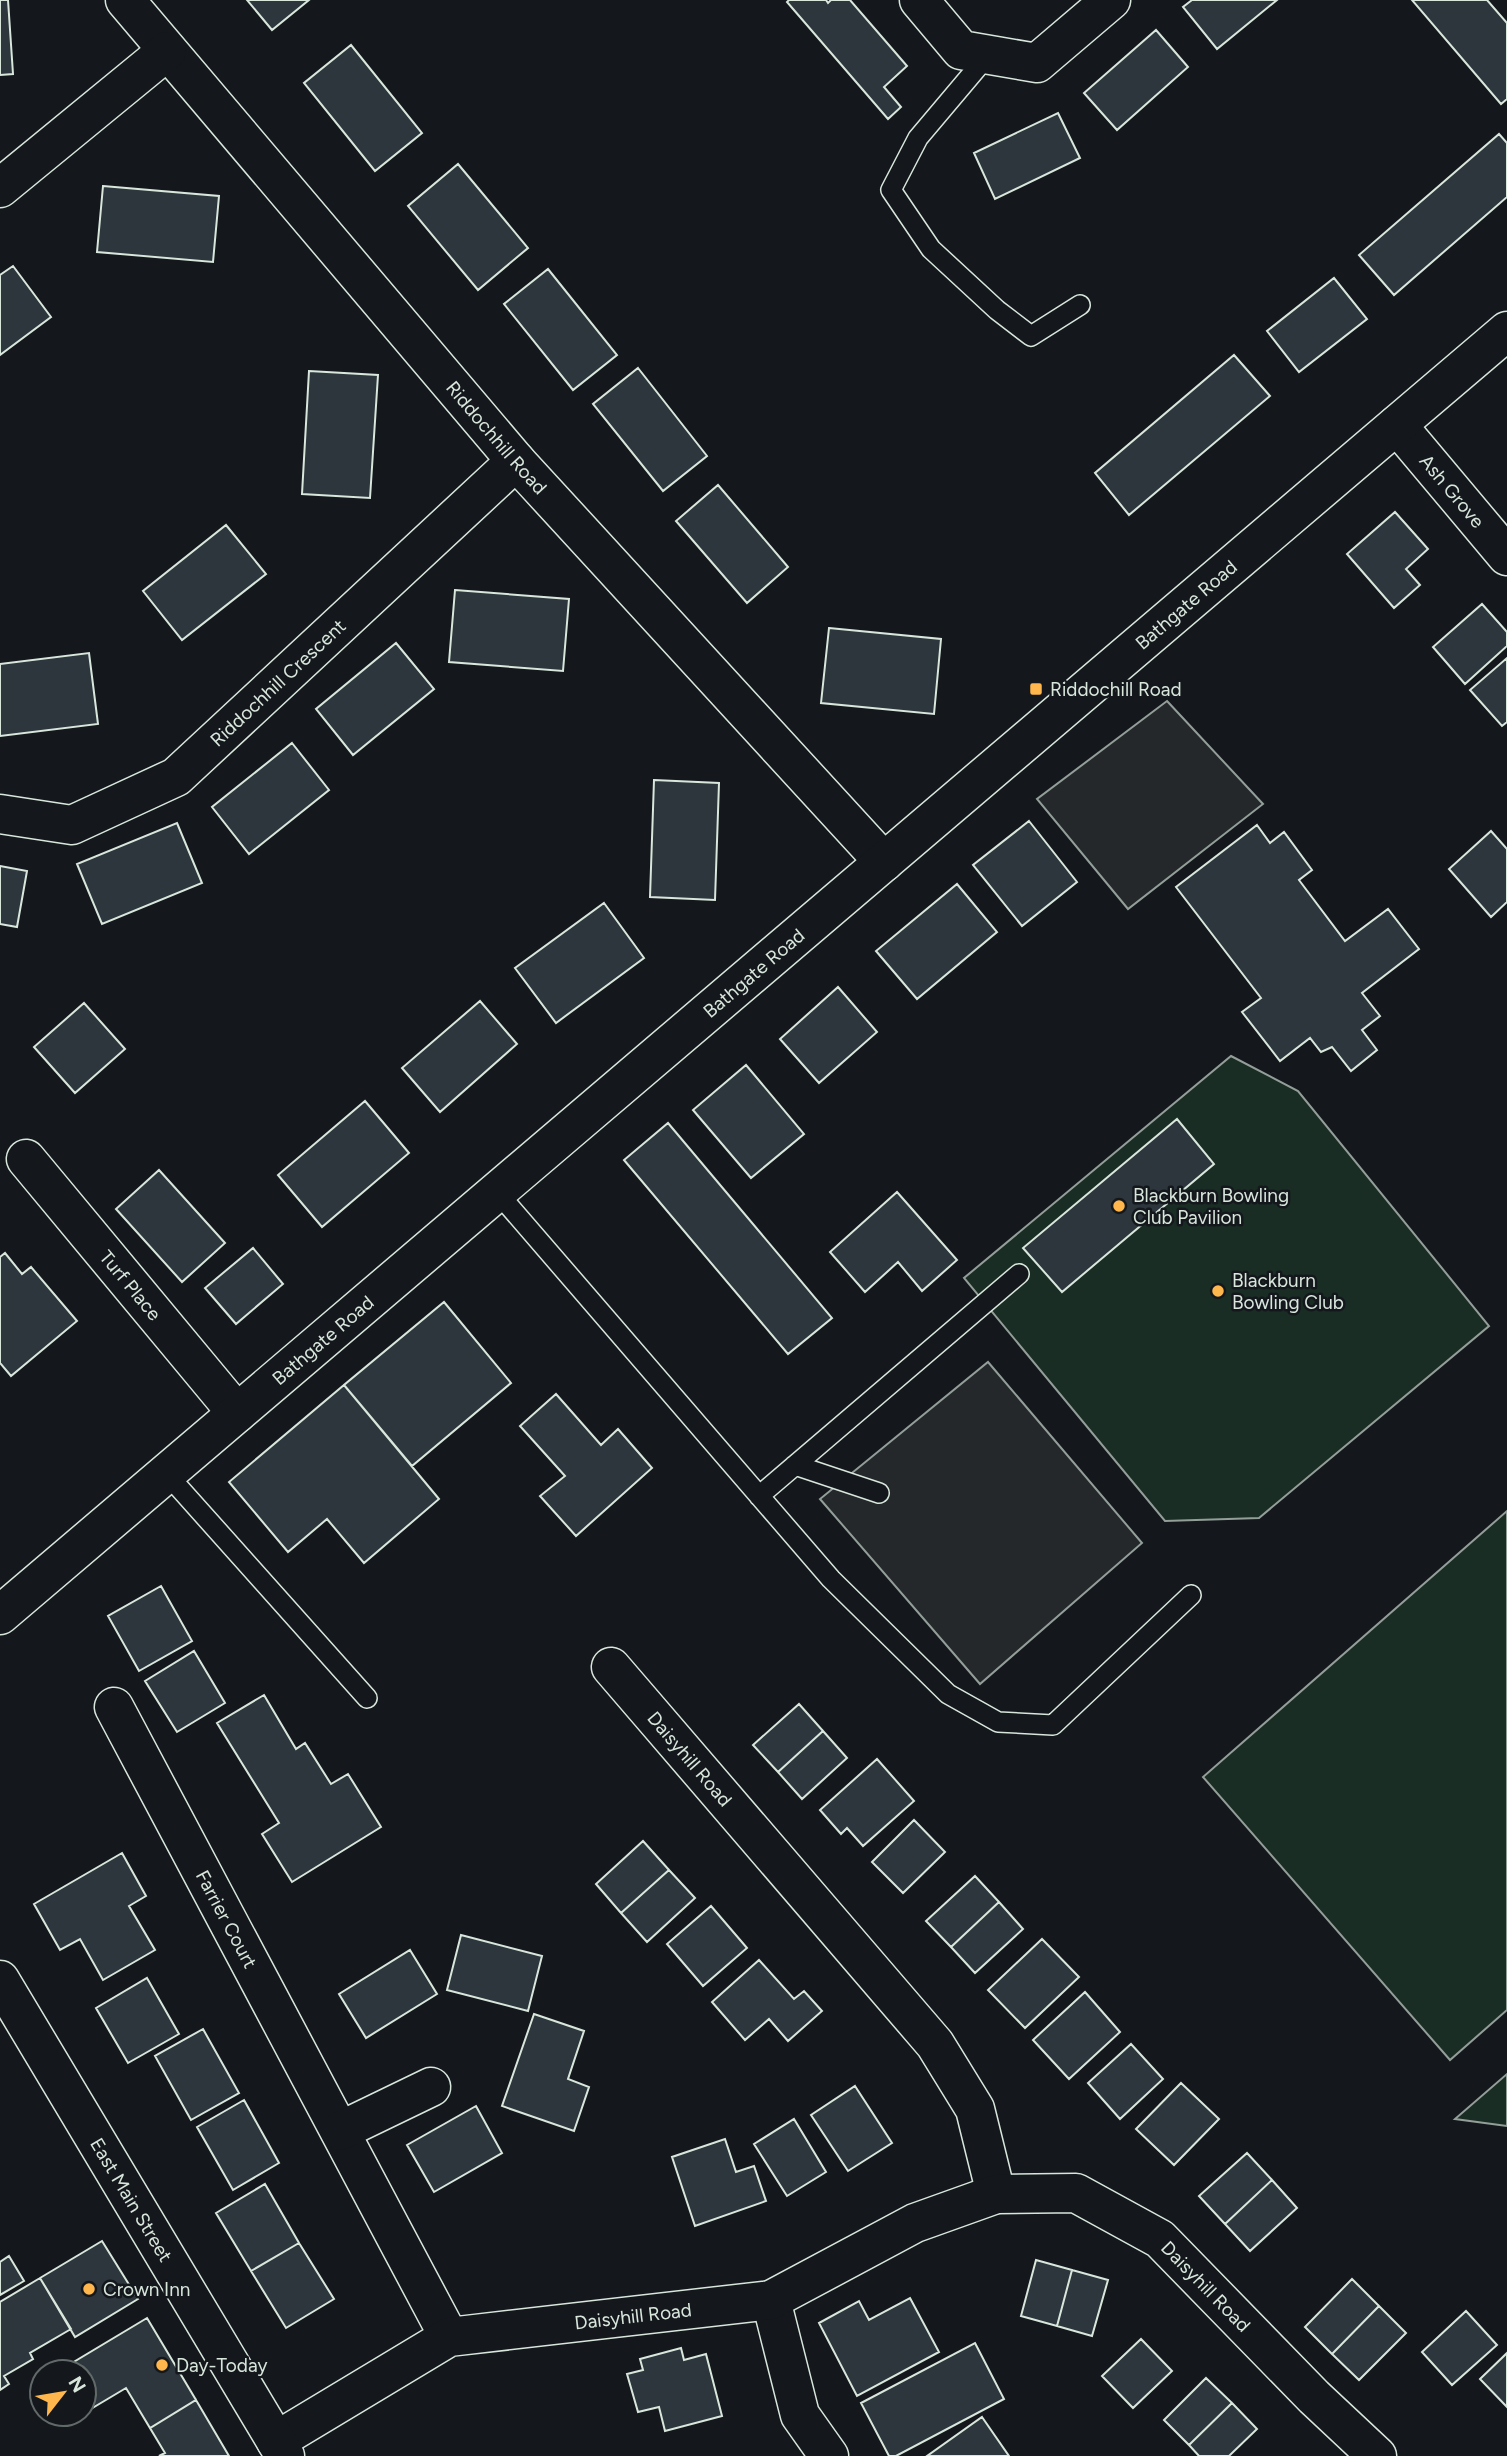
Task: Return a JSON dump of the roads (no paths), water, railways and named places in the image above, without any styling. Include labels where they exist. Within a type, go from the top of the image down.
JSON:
[{"type":"street","name":"Riddochhill Road","points":[[125,0],[516,461],[884,862]]},
{"type":"street","points":[[919,0],[961,50],[1037,63],[1111,0]]},
{"type":"street","points":[[0,188],[167,51]]},
{"type":"street","name":"Bathgate Road","points":[[0,1615],[1507,331]]},
{"type":"street","name":"Ash Grove","points":[[1397,425],[1507,556]]},
{"type":"street","name":"Riddochhill Crescent","points":[[0,814],[72,825],[176,777],[516,461]]},
{"type":"street","name":"Turf Place","points":[[26,1159],[237,1413]]},
{"type":"street","name":"Daisyhill Road","points":[[611,1667],[936,2044],[975,2109],[996,2194]]},
{"type":"street","name":"Farrier Court","points":[[114,1707],[449,2337]]},
{"type":"street","name":"East Main Street","points":[[0,1980],[280,2448]]},
{"type":"street","points":[[340,2131],[431,2087]]},
{"type":"street","name":"Daisyhill Road","points":[[280,2448],[449,2337],[771,2300],[915,2223],[996,2194],[1076,2193],[1160,2239],[1314,2397],[1377,2456]]},
{"type":"street","points":[[771,2300],[800,2416],[829,2456]]},
{"type":"lane","points":[[988,55],[918,138],[891,190],[931,249],[997,310],[1031,335],[1080,305]]},
{"type":"lane","points":[[497,1192],[831,1579],[948,1694],[998,1722],[1053,1725],[1191,1595]]},
{"type":"lane","points":[[759,1496],[1020,1274]]},
{"type":"lane","points":[[795,1465],[879,1493]]},
{"type":"lane","points":[[166,1473],[367,1698]]},
{"type":"place","name":"Riddochill Road","points":[[1036,689]]},
{"type":"place","name":"Blackburn Bowling Club Pavilion","points":[[1119,1206]]},
{"type":"place","name":"Blackburn Bowling Club","points":[[1218,1291]]},
{"type":"place","name":"Crown Inn","points":[[89,2289]]},
{"type":"place","name":"Day-Today","points":[[162,2365]]}]
